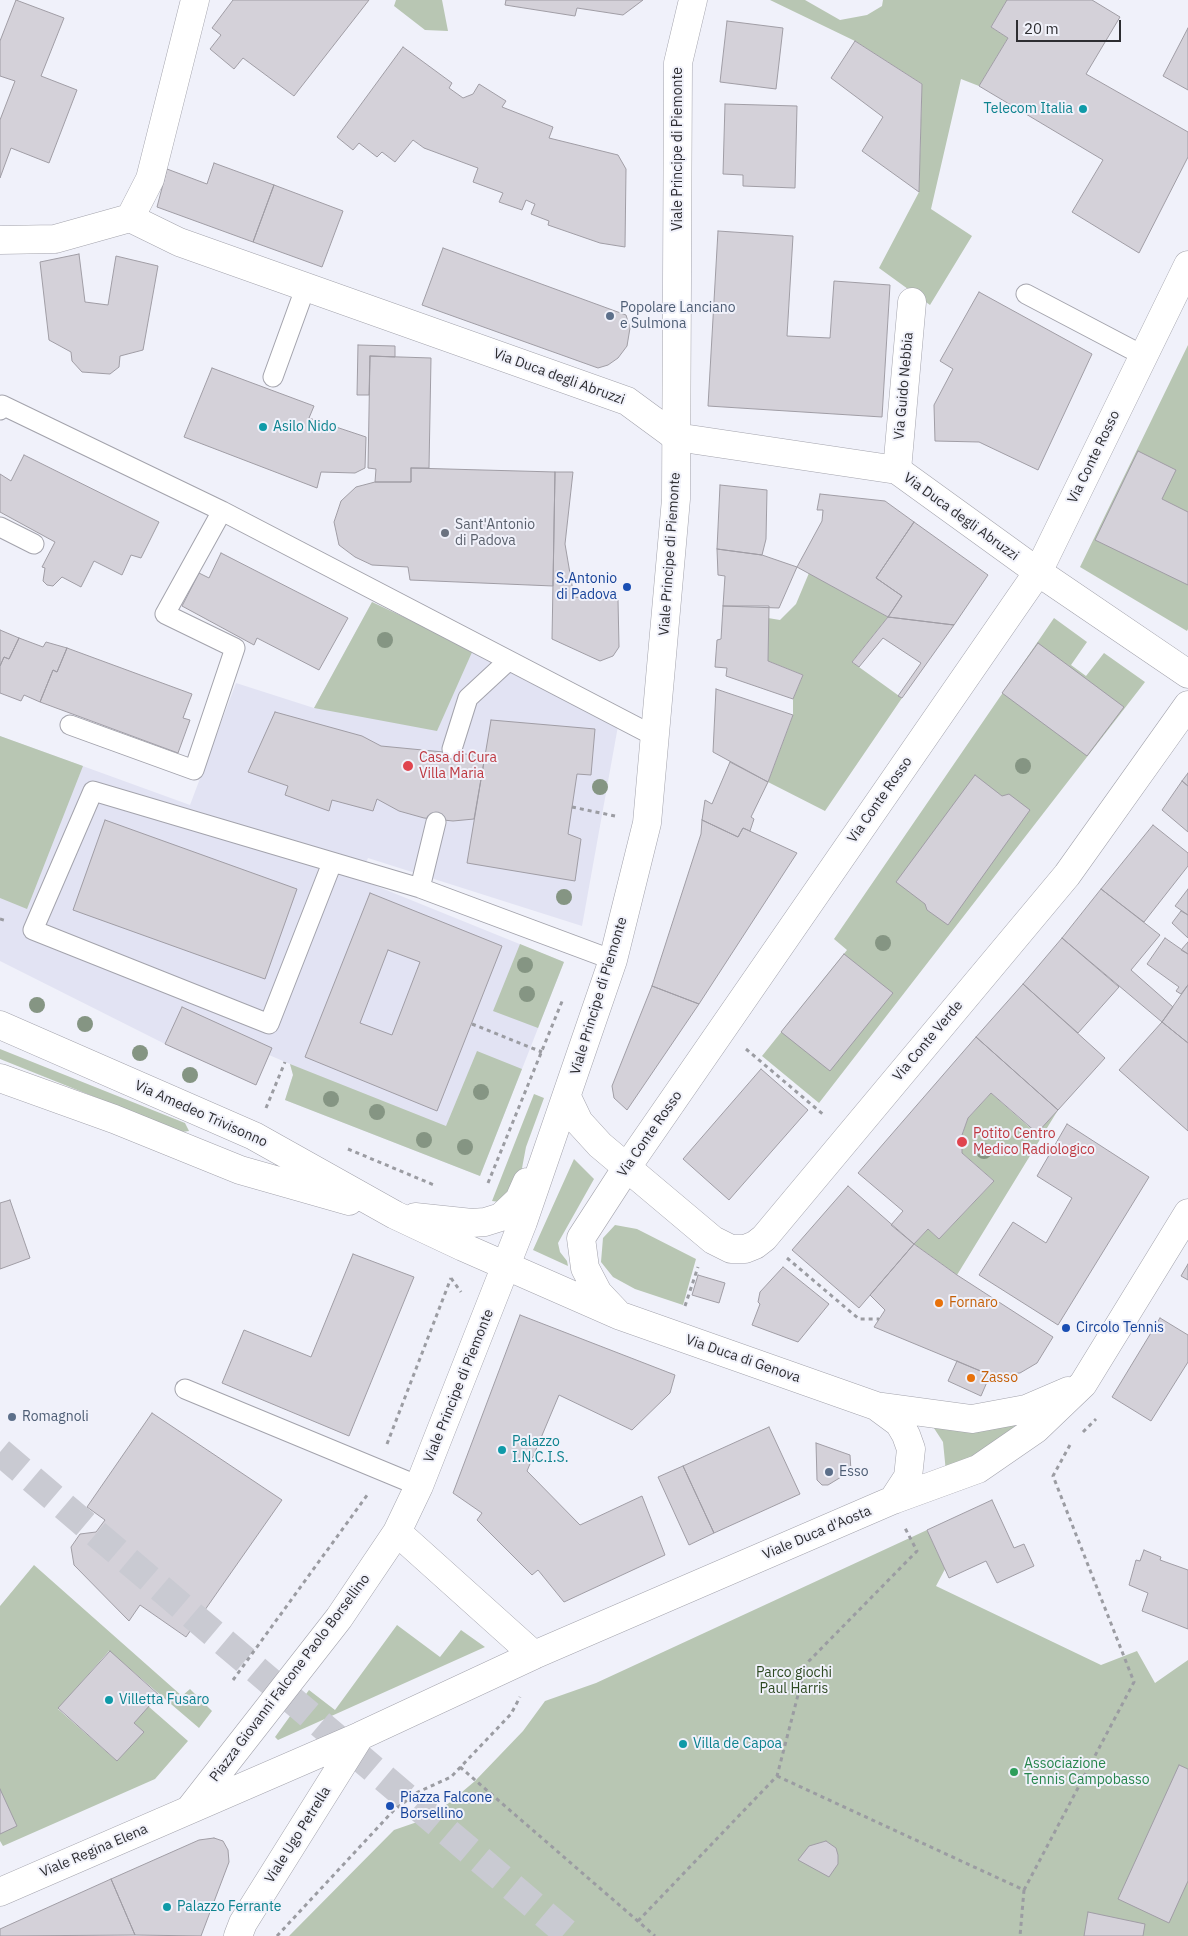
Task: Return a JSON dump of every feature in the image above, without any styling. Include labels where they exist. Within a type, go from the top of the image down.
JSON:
[{"type":"street","points":[[0,240],[55,239],[130,218],[150,179],[195,0]]},
{"type":"street","name":"Viale Principe di Piemonte","points":[[397,1532],[419,1486],[506,1266],[568,1097],[613,960],[647,823],[676,499],[678,63],[693,0]]},
{"type":"street","name":"Via Duca degli Abruzzi","points":[[130,218],[179,242],[627,401],[676,437],[896,470],[1038,572],[1188,674]]},
{"type":"street","name":"Via Conte Rosso","points":[[618,1315],[598,1293],[585,1268],[581,1238],[627,1167],[1038,572],[1188,266]]},
{"type":"street","name":"Via Guido Nebbia","points":[[896,470],[912,302]]},
{"type":"street","name":"Via Conte Verde","points":[[627,1167],[713,1240],[731,1249],[744,1249],[764,1238],[1067,874],[1188,705]]},
{"type":"street","name":"Via Amedeo Trivisonno","points":[[0,1025],[254,1136],[395,1215],[506,1266]]},
{"type":"street","name":"Via Amedeo Trivisonno","points":[[0,1078],[114,1119],[240,1170],[395,1215],[472,1222],[485,1222],[501,1217],[519,1200],[528,1177],[544,1162]]},
{"type":"street","points":[[568,1097],[579,1122],[600,1145],[627,1167]]},
{"type":"street","name":"Viale Duca d'Aosta","points":[[534,1655],[892,1500],[978,1469],[1036,1430],[1083,1384],[1188,1214]]},
{"type":"street","name":"Via Duca di Genova","points":[[506,1266],[618,1315],[876,1406],[899,1423],[906,1435],[910,1449],[908,1477],[892,1500]]},
{"type":"street","points":[[876,1406],[972,1419],[1026,1409],[1083,1384]]},
{"type":"street","points":[[360,1736],[534,1655],[397,1532]]},
{"type":"street","name":"Piazza Giovanni Falcone Paolo Borsellino","points":[[189,1810],[339,1618],[397,1532]]},
{"type":"street","name":"Viale Regina Elena","points":[[0,1892],[360,1736]]},
{"type":"street","name":"Viale Ugo Petrella","points":[[238,1936],[243,1923],[360,1736]]},
{"type":"lane","points":[[273,377],[306,286]]},
{"type":"lane","points":[[1026,294],[1144,356]]},
{"type":"lane","points":[[0,410],[2,405],[222,510],[656,737]]},
{"type":"lane","points":[[70,726],[194,770],[235,648],[165,614],[222,510]]},
{"type":"lane","points":[[0,527],[34,544]]},
{"type":"lane","points":[[452,749],[468,698],[508,661]]},
{"type":"lane","points":[[332,863],[269,1024],[33,930],[93,791],[420,888],[613,960]]},
{"type":"lane","points":[[420,888],[436,822]]},
{"type":"lane","points":[[185,1389],[419,1486]]},
{"type":"path","points":[[572,807],[647,823]]},
{"type":"path","points":[[611,826],[613,816]]},
{"type":"path","points":[[486,1187],[583,948]]},
{"type":"path","points":[[472,1024],[542,1052]]},
{"type":"path","points":[[722,1029],[849,1135]]},
{"type":"path","points":[[254,1136],[285,1062]]},
{"type":"path","points":[[764,1238],[859,1319],[879,1319]]},
{"type":"path","points":[[676,1335],[698,1265],[713,1240]]},
{"type":"path","points":[[451,1278],[462,1293],[458,1302]]},
{"type":"path","points":[[1079,1435],[1091,1426],[1110,1399],[1083,1384]]},
{"type":"path","points":[[1020,1936],[1024,1890],[1134,1682],[1053,1476],[1073,1439]]},
{"type":"path","points":[[638,1921],[777,1776],[806,1664],[917,1551],[892,1500]]},
{"type":"path","points":[[277,1936],[394,1810],[418,1792],[452,1777],[511,1714],[533,1670],[534,1655]]},
{"type":"path","points":[[460,1767],[655,1936]]},
{"type":"path","points":[[777,1776],[1024,1890]]},
{"type":"shaded area","points":[[372,602],[473,650],[618,726],[582,926],[368,858],[359,879],[564,962],[480,1176],[285,1100],[293,1075],[290,1064],[269,1055],[256,1085],[165,1044],[0,961],[0,736],[190,805],[236,683],[314,708]]},
{"type":"green space","points":[[396,0],[442,0],[448,31],[425,30],[394,6]]},
{"type":"green space","points":[[770,0],[805,0],[840,20],[867,15],[882,6],[883,0],[1007,0],[991,27],[1008,38],[979,86],[961,79],[931,209],[972,236],[930,305],[879,268],[919,192],[922,84],[855,41]]},
{"type":"green space","points":[[1188,345],[1188,629],[1187,631],[1080,567]]},
{"type":"green space","points":[[809,573],[888,617],[852,662],[902,698],[825,811],[768,782],[793,715],[793,699],[803,675],[768,661],[768,618],[780,620],[796,604]]},
{"type":"green space","points":[[372,602],[473,650],[437,731],[314,708]]},
{"type":"green space","points":[[1054,618],[1087,642],[1071,665],[1086,676],[1104,653],[1145,682],[819,1103],[762,1056],[847,950],[834,939]]},
{"type":"green space","points":[[0,736],[83,766],[27,909],[0,898]]},
{"type":"green space","points":[[520,944],[564,962],[538,1028],[493,1011]]},
{"type":"green space","points":[[0,1049],[185,1123],[189,1131],[182,1132],[0,1059]]},
{"type":"green space","points":[[477,1051],[522,1069],[480,1176],[285,1100],[293,1075],[290,1064],[446,1126]]},
{"type":"green space","points":[[991,1093],[1036,1133],[1058,1110],[957,1275],[914,1244],[928,1229],[939,1239],[994,1181],[962,1153],[962,1135],[968,1118]]},
{"type":"green space","points":[[534,1094],[544,1098],[526,1147],[519,1184],[499,1202],[492,1201]]},
{"type":"green space","points":[[574,1159],[594,1179],[558,1243],[560,1252],[567,1261],[568,1266],[533,1250]]},
{"type":"green space","points":[[615,1225],[637,1229],[696,1259],[683,1305],[635,1289],[613,1277],[601,1262],[603,1238]]},
{"type":"green space","points":[[1044,1414],[1016,1434],[946,1472],[943,1442],[930,1422]]},
{"type":"green space","name":"Villa de Capoa","points":[[927,1530],[945,1569],[936,1586],[1101,1665],[1137,1651],[1155,1683],[1188,1660],[1188,1936],[289,1936],[394,1830],[420,1821],[449,1803],[475,1781],[523,1731],[545,1701],[596,1683]]},
{"type":"green space","points":[[34,1565],[182,1696],[190,1689],[212,1711],[199,1728],[109,1651],[58,1709],[117,1761],[143,1732],[134,1723],[148,1706],[188,1741],[155,1779],[3,1846],[0,1841],[0,1606]]},
{"type":"green space","points":[[397,1625],[440,1657],[461,1630],[485,1647],[278,1740],[275,1737],[309,1690],[335,1710]]},
{"type":"building","points":[[16,0],[64,18],[41,76],[77,90],[49,163],[11,148],[0,178],[0,120],[15,81],[0,76],[0,41]]},
{"type":"building","points":[[233,0],[369,0],[294,96],[243,58],[234,69],[210,49],[221,35],[212,28]]},
{"type":"building","points":[[506,0],[643,0],[623,15],[577,8],[575,16],[505,5]]},
{"type":"building","name":"Telecom Italia","points":[[1007,0],[1092,0],[1120,17],[1086,74],[1188,132],[1188,157],[1139,253],[1072,212],[1103,160],[979,86],[1008,38],[991,27]]},
{"type":"building","points":[[727,21],[783,28],[776,89],[720,82]]},
{"type":"building","points":[[1188,28],[1188,90],[1163,76]]},
{"type":"building","points":[[855,41],[922,84],[919,192],[862,151],[883,117],[831,78]]},
{"type":"building","points":[[403,47],[452,83],[449,88],[463,98],[473,94],[479,84],[506,101],[502,107],[553,127],[549,138],[618,155],[626,169],[625,247],[600,243],[548,225],[549,221],[531,214],[535,204],[526,200],[522,210],[499,202],[503,193],[473,182],[478,168],[424,148],[413,140],[395,162],[382,152],[377,157],[359,143],[353,150],[337,137]]},
{"type":"building","points":[[725,104],[797,106],[795,188],[743,186],[743,175],[723,174]]},
{"type":"building","points":[[214,163],[274,185],[253,242],[157,207],[167,169],[207,184]]},
{"type":"building","points":[[274,185],[343,211],[322,267],[253,242]]},
{"type":"building","points":[[718,231],[793,236],[787,336],[830,338],[834,281],[890,285],[882,417],[708,406]]},
{"type":"building","points":[[443,248],[626,315],[630,328],[627,346],[618,358],[608,365],[598,368],[422,305]]},
{"type":"building","points":[[79,254],[85,302],[108,305],[116,256],[158,266],[143,350],[120,356],[119,367],[110,374],[82,372],[72,361],[71,352],[49,340],[40,262]]},
{"type":"building","points":[[979,292],[1092,354],[1038,470],[979,442],[935,441],[934,405],[953,369],[940,361]]},
{"type":"building","points":[[358,345],[395,346],[395,357],[370,356],[369,395],[357,395]]},
{"type":"building","points":[[370,356],[431,358],[429,468],[411,468],[411,482],[375,482],[376,469],[368,468]]},
{"type":"building","name":"Asilo Nido","points":[[212,368],[314,406],[309,418],[366,437],[365,468],[355,473],[321,472],[317,488],[184,437]]},
{"type":"building","points":[[1138,451],[1176,470],[1162,499],[1188,512],[1188,585],[1095,540]]},
{"type":"building","points":[[24,455],[159,522],[141,558],[131,555],[122,575],[94,561],[81,587],[62,577],[53,586],[47,585],[43,581],[45,568],[42,567],[55,542],[0,512],[0,474],[11,481]]},
{"type":"building","name":"Sant'Antonio di Padova","points":[[411,468],[555,472],[553,586],[410,580],[408,567],[372,565],[355,557],[339,545],[334,522],[341,501],[356,487],[375,482],[411,482]]},
{"type":"building","points":[[555,472],[573,472],[565,544],[574,597],[618,600],[619,647],[613,656],[600,661],[552,639]]},
{"type":"building","points":[[720,485],[767,490],[766,539],[762,555],[717,549]]},
{"type":"building","points":[[820,494],[885,501],[914,522],[876,578],[902,596],[888,617],[797,567],[822,521],[823,510],[817,510]]},
{"type":"building","points":[[914,522],[988,575],[954,625],[888,617],[902,596],[876,578]]},
{"type":"building","points":[[717,549],[762,555],[797,567],[779,608],[723,606],[725,576],[718,575]]},
{"type":"building","points":[[221,553],[348,618],[319,670],[257,638],[254,645],[182,606],[199,573],[209,578]]},
{"type":"building","points":[[723,606],[769,606],[768,661],[803,675],[793,699],[726,676],[727,668],[715,667],[717,640],[721,639]]},
{"type":"building","points":[[888,617],[954,625],[902,698],[898,696],[921,663],[883,638],[859,667],[852,662]]},
{"type":"building","points":[[0,630],[19,638],[9,659],[4,657],[0,666]]},
{"type":"building","points":[[19,638],[43,647],[46,642],[67,648],[57,672],[53,670],[40,702],[24,695],[21,701],[0,693],[0,666],[4,657],[9,659]]},
{"type":"building","points":[[1038,643],[1124,707],[1087,756],[1002,693]]},
{"type":"building","points":[[67,648],[192,694],[183,718],[190,720],[178,753],[40,702],[53,670],[57,672]]},
{"type":"building","points":[[716,689],[793,715],[768,782],[713,752]]},
{"type":"building","points":[[275,712],[362,736],[381,746],[485,756],[474,819],[453,821],[424,818],[399,811],[377,799],[373,811],[332,800],[329,811],[285,795],[288,786],[248,772]]},
{"type":"building","points":[[491,720],[595,729],[591,775],[577,774],[568,834],[581,839],[575,881],[467,863]]},
{"type":"building","points":[[730,762],[768,782],[751,817],[754,819],[750,831],[743,828],[738,837],[702,820],[705,800],[712,804]]},
{"type":"building","points":[[1188,773],[1188,786],[1182,781]]},
{"type":"building","points":[[975,775],[1002,796],[1009,794],[1030,810],[948,925],[927,910],[925,904],[896,882]]},
{"type":"building","points":[[1182,781],[1188,786],[1188,832],[1162,810]]},
{"type":"building","points":[[105,820],[297,889],[265,979],[73,910]]},
{"type":"building","points":[[702,820],[738,837],[743,828],[797,853],[699,1004],[652,986],[701,834]]},
{"type":"building","points":[[1153,825],[1188,853],[1188,866],[1144,922],[1101,889]]},
{"type":"building","points":[[1101,889],[1160,935],[1131,970],[1173,1007],[1162,1022],[1062,938]]},
{"type":"building","points":[[1188,889],[1188,915],[1175,906]]},
{"type":"building","points":[[370,893],[502,946],[437,1111],[305,1057]],"holes":[[[388,950],[420,962],[392,1035],[360,1023]]]},
{"type":"building","points":[[1181,911],[1188,915],[1188,938],[1172,923]]},
{"type":"building","points":[[1062,938],[1119,987],[1078,1033],[1023,984]]},
{"type":"building","points":[[1165,938],[1188,954],[1188,985],[1181,994],[1176,991],[1179,987],[1147,964]]},
{"type":"building","points":[[1188,942],[1188,954],[1181,950]]},
{"type":"building","points":[[844,954],[893,993],[830,1071],[781,1032]]},
{"type":"building","points":[[1023,984],[1105,1058],[1058,1110],[976,1037]]},
{"type":"building","points":[[1188,985],[1188,1043],[1162,1022]]},
{"type":"building","points":[[652,986],[699,1004],[627,1110],[614,1098],[612,1086]]},
{"type":"building","points":[[182,1007],[272,1048],[256,1085],[165,1044]]},
{"type":"building","points":[[1162,1022],[1188,1043],[1188,1131],[1119,1070]]},
{"type":"building","name":"Potito Centro Medico Radiologico","points":[[976,1037],[1058,1110],[1037,1133],[991,1093],[968,1118],[962,1135],[962,1153],[994,1181],[939,1239],[928,1229],[914,1244],[891,1225],[903,1211],[858,1173]]},
{"type":"building","points":[[761,1069],[808,1110],[729,1200],[683,1159]]},
{"type":"building","points":[[1067,1124],[1149,1177],[1058,1325],[979,1275],[1013,1222],[1046,1243],[1072,1198],[1037,1176]]},
{"type":"building","points":[[848,1186],[914,1244],[859,1308],[792,1250]]},
{"type":"building","points":[[10,1200],[30,1258],[0,1269],[0,1203]]},
{"type":"building","name":"Fornaro","points":[[914,1244],[957,1275],[1053,1337],[1037,1363],[1020,1373],[990,1375],[874,1327],[885,1310],[870,1295]]},
{"type":"building","points":[[353,1254],[414,1277],[349,1436],[222,1383],[244,1330],[311,1357]]},
{"type":"building","points":[[1188,1264],[1188,1280],[1181,1276]]},
{"type":"building","points":[[783,1267],[829,1304],[798,1342],[752,1325],[760,1304],[758,1302],[760,1292]]},
{"type":"building","points":[[698,1275],[725,1283],[719,1303],[692,1295]]},
{"type":"building","name":"Palazzo I.N.C.I.S.","points":[[520,1315],[675,1375],[670,1393],[632,1430],[559,1395],[527,1471],[580,1525],[642,1496],[665,1555],[564,1602],[538,1570],[532,1575],[477,1520],[482,1513],[453,1493]]},
{"type":"building","points":[[1160,1318],[1188,1335],[1188,1362],[1151,1421],[1112,1397]]},
{"type":"building","points":[[957,1361],[990,1375],[981,1396],[948,1381]]},
{"type":"building","points":[[152,1413],[282,1500],[186,1637],[140,1605],[129,1621],[74,1565],[71,1547],[80,1534],[96,1532],[105,1520],[87,1507]]},
{"type":"building","points":[[769,1427],[800,1494],[714,1533],[683,1466]]},
{"type":"building","points":[[816,1443],[850,1455],[851,1471],[828,1485],[822,1485],[817,1480]]},
{"type":"building","points":[[683,1466],[714,1533],[689,1545],[658,1477]]},
{"type":"building","points":[[992,1500],[1014,1548],[1024,1544],[1034,1566],[997,1583],[986,1561],[949,1578],[927,1530]]},
{"type":"building","points":[[1144,1550],[1161,1557],[1160,1560],[1188,1570],[1188,1629],[1142,1611],[1148,1593],[1129,1585],[1136,1560],[1140,1561]]},
{"type":"building","name":"Villetta Fusaro","points":[[110,1651],[159,1695],[134,1723],[144,1732],[117,1761],[58,1708]]},
{"type":"building","points":[[1179,1765],[1188,1769],[1188,1881],[1169,1923],[1118,1899]]},
{"type":"building","points":[[0,1789],[17,1826],[0,1834]]},
{"type":"building","name":"Palazzo Ferrante","points":[[214,1838],[223,1841],[228,1850],[229,1862],[201,1936],[135,1935],[111,1879],[199,1840]]},
{"type":"building","points":[[826,1841],[836,1848],[838,1855],[838,1864],[829,1877],[798,1860],[809,1846]]},
{"type":"building","points":[[111,1879],[135,1935],[0,1936],[0,1929]]},
{"type":"building","points":[[1088,1912],[1145,1924],[1143,1936],[1084,1936]]},
{"type":"tunnel","points":[[0,1452],[570,1936]]},
{"type":"place","name":"Telecom Italia","points":[[1083,109]]},
{"type":"place","name":"Popolare Lanciano e Sulmona","points":[[610,316]]},
{"type":"place","name":"Asilo Nido","points":[[263,427]]},
{"type":"place","name":"Sant'Antonio di Padova","points":[[445,533]]},
{"type":"place","name":"S.Antonio di Padova","points":[[627,587]]},
{"type":"place","name":"Casa di Cura Villa Maria","points":[[408,766]]},
{"type":"place","name":"Potito Centro Medico Radiologico","points":[[962,1142]]},
{"type":"place","name":"Fornaro","points":[[939,1303]]},
{"type":"place","name":"Circolo Tennis","points":[[1066,1328]]},
{"type":"place","name":"Zasso","points":[[971,1378]]},
{"type":"place","name":"Romagnoli","points":[[12,1417]]},
{"type":"place","name":"Palazzo I.N.C.I.S.","points":[[502,1450]]},
{"type":"place","name":"Esso","points":[[829,1472]]},
{"type":"place","name":"Villetta Fusaro","points":[[109,1700]]},
{"type":"place","name":"Villa de Capoa","points":[[683,1744]]},
{"type":"place","name":"Associazione Tennis Campobasso","points":[[1014,1772]]},
{"type":"place","name":"Piazza Falcone Borsellino","points":[[390,1806]]},
{"type":"place","name":"Palazzo Ferrante","points":[[167,1907]]},
{"type":"park label","name":"Parco giochi Paul Harris","points":[[794,1682]]}]
